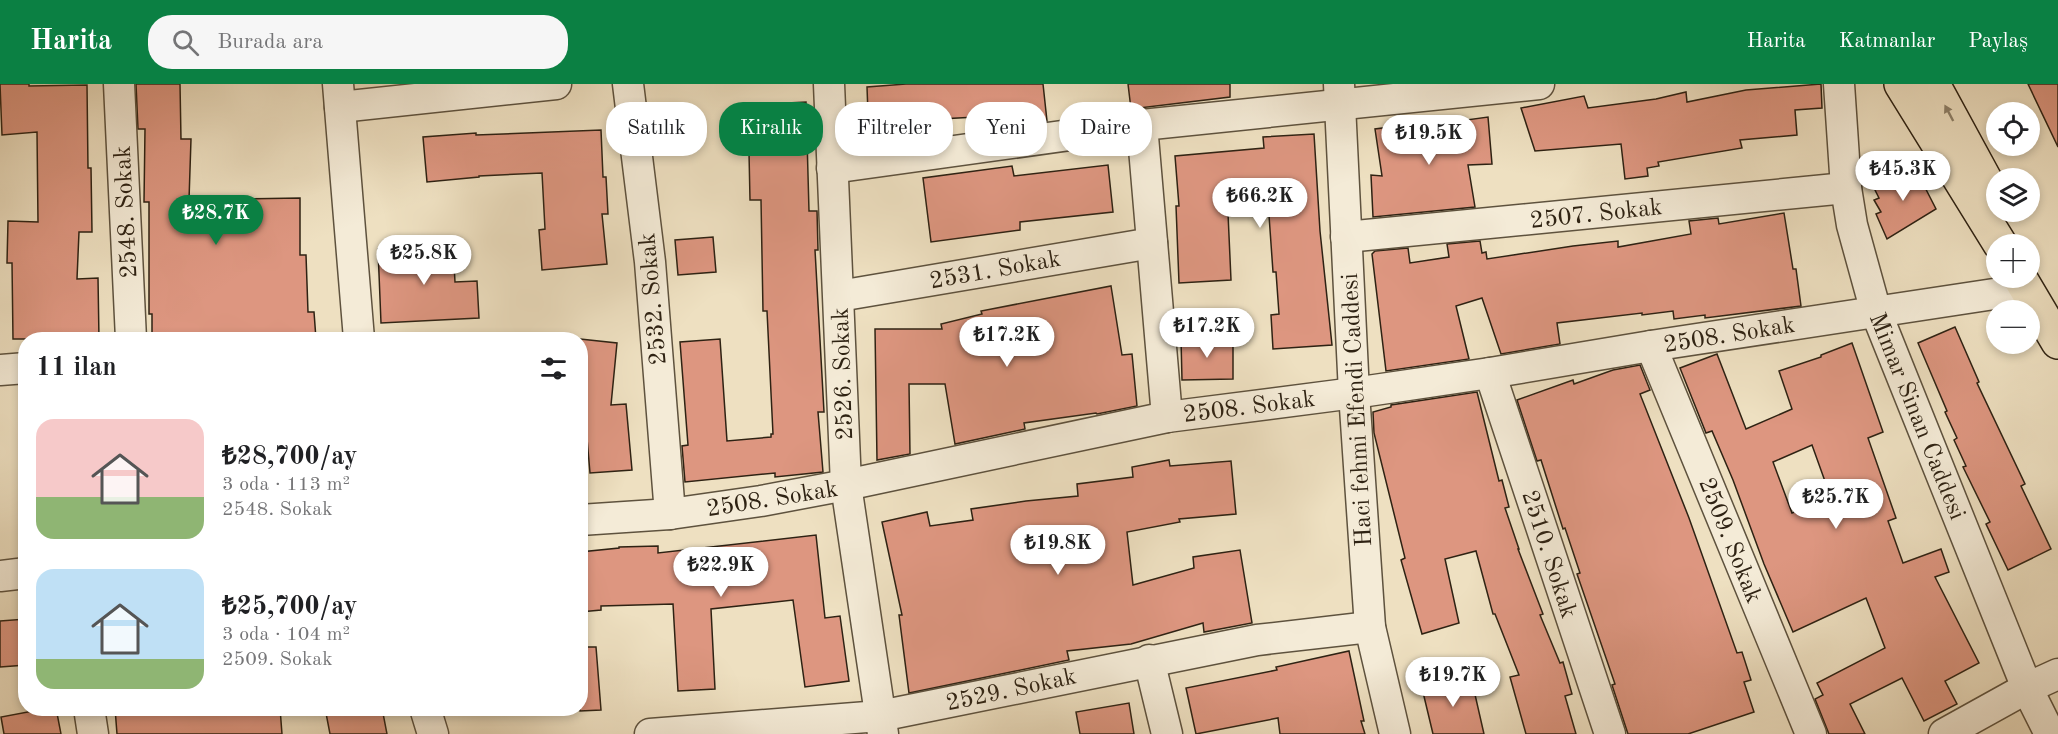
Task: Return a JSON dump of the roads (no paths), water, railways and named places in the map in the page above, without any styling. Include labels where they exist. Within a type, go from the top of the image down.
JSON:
[{"type":"main road","points":[[1902,84],[1994,234]]},
{"type":"main road","points":[[1933,84],[1986,183]]},
{"type":"main road","points":[[2034,288],[2058,321]]},
{"type":"street","name":"2548. Sokak","points":[[119,84],[131,332]]},
{"type":"street","points":[[358,332],[339,95],[556,84]]},
{"type":"street","name":"2532. Sokak","points":[[628,84],[650,262],[670,514]]},
{"type":"street","name":"2526. Sokak","points":[[829,84],[846,485],[882,725]]},
{"type":"street","points":[[1152,123],[1340,94],[1539,84]]},
{"type":"street","name":"Mimar Sinan Caddesi","points":[[1839,84],[1846,188],[1852,225],[1876,312],[2027,688],[2050,734]]},
{"type":"street","name":"Haci fehmi Efendi Caddesi","points":[[1340,94],[1354,393],[1370,627],[1395,734]]},
{"type":"street","points":[[832,168],[1059,137]]},
{"type":"street","points":[[1145,156],[1167,417]]},
{"type":"street","name":"2507. Sokak","points":[[1346,237],[1846,188]]},
{"type":"street","name":"2531. Sokak","points":[[839,296],[1152,243]]},
{"type":"street","name":"2508. Sokak","points":[[588,519],[670,514],[761,501],[1167,417],[1490,373],[1876,312],[1986,285]]},
{"type":"street","name":"2509. Sokak","points":[[1651,346],[1811,734]]},
{"type":"street","points":[[0,370],[18,369]]},
{"type":"street","name":"2510. Sokak","points":[[1490,373],[1610,734]]},
{"type":"street","points":[[0,576],[18,574]]},
{"type":"street","name":"2529. Sokak","points":[[650,734],[882,725],[1149,660],[1257,640],[1370,627]]},
{"type":"street","points":[[1149,660],[1167,734]]},
{"type":"street","points":[[1944,734],[2027,688],[2058,674]]},
{"type":"street","points":[[90,716],[93,734]]},
{"type":"street","points":[[427,716],[433,734]]}]
